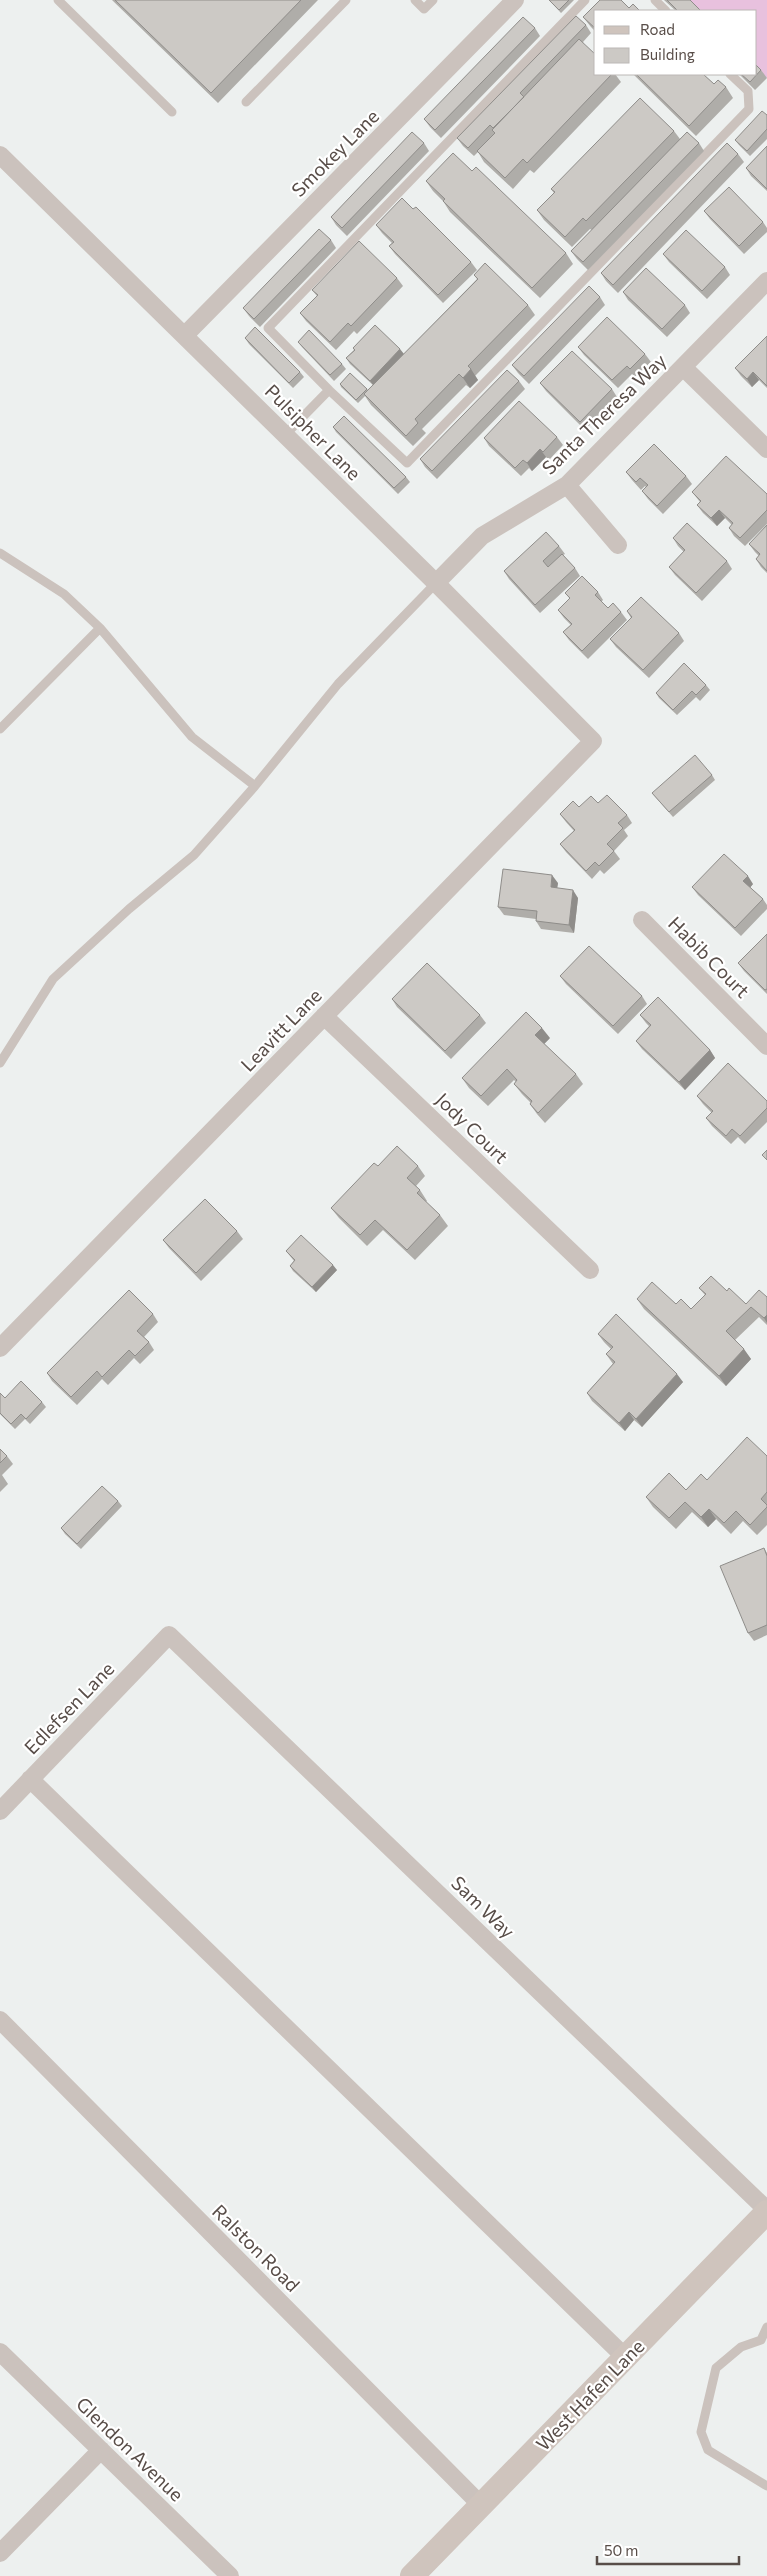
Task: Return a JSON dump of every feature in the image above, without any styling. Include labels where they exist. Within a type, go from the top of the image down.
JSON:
[{"type":"main road","name":"West Hafen Lane","points":[[412,2576],[767,2211]]},
{"type":"street","name":"Smokey Lane","points":[[185,335],[514,0]]},
{"type":"street","name":"Pulsipher Lane","points":[[0,155],[436,582],[593,742]]},
{"type":"street","name":"Santa Theresa Way","points":[[436,582],[482,536],[567,485],[767,281]]},
{"type":"street","points":[[683,366],[767,448]]},
{"type":"street","points":[[567,485],[618,545]]},
{"type":"street","name":"Leavitt Lane","points":[[0,1348],[593,742]]},
{"type":"street","name":"Habib Court","points":[[642,920],[767,1046]]},
{"type":"street","name":"Jody Court","points":[[324,1016],[590,1270]]},
{"type":"street","name":"Edlefsen Lane","points":[[0,1811],[169,1635]]},
{"type":"street","name":"Sam Way","points":[[169,1635],[767,2211]]},
{"type":"street","points":[[30,1779],[626,2358]]},
{"type":"street","name":"Ralston Road","points":[[0,2020],[482,2506]]},
{"type":"street","name":"Glendon Avenue","points":[[0,2352],[230,2576]]},
{"type":"street","points":[[0,2554],[101,2450]]},
{"type":"lane","points":[[58,0],[172,112]]},
{"type":"lane","points":[[246,102],[346,0]]},
{"type":"lane","points":[[415,0],[424,9],[433,0]]},
{"type":"lane","points":[[586,0],[268,328],[407,463],[749,110],[748,91],[731,75]]},
{"type":"lane","points":[[655,0],[665,10]]},
{"type":"lane","points":[[286,434],[330,390]]},
{"type":"lane","points":[[0,553],[64,594],[100,628],[192,737],[255,786]]},
{"type":"lane","points":[[0,1063],[53,979],[129,909],[194,855],[255,786],[338,684],[436,582]]},
{"type":"lane","points":[[0,729],[100,628]]},
{"type":"lane","points":[[767,2327],[761,2340],[741,2347],[716,2368],[701,2432],[708,2450],[767,2486]]},
{"type":"shaded area","points":[[687,0],[767,0],[767,78],[757,68],[757,10],[697,10]]},
{"type":"building","points":[[115,0],[301,0],[211,93]]},
{"type":"building","points":[[549,0],[569,0],[559,10]]},
{"type":"building","points":[[600,0],[621,0],[629,8],[633,4],[639,10],[594,10],[594,27],[583,17]]},
{"type":"building","points":[[667,0],[690,0],[700,10],[677,10]]},
{"type":"building","points":[[576,16],[586,25],[520,93],[524,97],[493,128],[490,125],[468,148],[457,138]]},
{"type":"building","points":[[523,17],[535,28],[435,130],[424,119]]},
{"type":"building","points":[[579,39],[594,53],[594,75],[611,75],[527,163],[523,159],[505,178],[477,151],[495,133],[492,130]]},
{"type":"building","points":[[757,66],[761,70],[757,74]]},
{"type":"building","points":[[637,75],[704,75],[714,84],[718,80],[726,87],[689,126]]},
{"type":"building","points":[[742,75],[756,75],[750,82]]},
{"type":"building","points":[[640,98],[674,131],[586,221],[583,218],[565,237],[537,210],[555,192],[551,189]]},
{"type":"building","points":[[762,111],[767,115],[767,129],[747,151],[735,140]]},
{"type":"building","points":[[412,132],[424,143],[342,228],[331,217]]},
{"type":"building","points":[[687,132],[699,143],[583,262],[571,251]]},
{"type":"building","points":[[727,143],[738,154],[613,285],[601,273]]},
{"type":"building","points":[[767,146],[767,189],[746,168]]},
{"type":"building","points":[[453,153],[472,171],[476,167],[566,253],[532,288],[443,201],[445,199],[426,181]]},
{"type":"building","points":[[729,187],[763,222],[739,246],[704,211]]},
{"type":"building","points":[[402,198],[413,209],[416,207],[471,262],[438,295],[389,246],[394,242],[376,225]]},
{"type":"building","points":[[319,229],[331,240],[254,319],[243,308]]},
{"type":"building","points":[[686,230],[725,267],[702,291],[663,254]]},
{"type":"building","points":[[359,241],[397,278],[351,326],[348,323],[330,342],[300,313],[318,295],[312,290]]},
{"type":"building","points":[[485,263],[528,305],[468,366],[471,369],[463,378],[459,374],[415,419],[418,423],[406,436],[364,394],[478,279],[474,275]]},
{"type":"building","points":[[646,268],[685,305],[662,329],[623,292]]},
{"type":"building","points":[[589,286],[600,297],[524,376],[512,365]]},
{"type":"building","points":[[607,317],[645,354],[630,369],[627,366],[612,380],[578,347]]},
{"type":"building","points":[[375,325],[400,349],[370,381],[346,358]]},
{"type":"building","points":[[255,327],[300,372],[289,383],[245,338]]},
{"type":"building","points":[[309,330],[342,364],[330,375],[298,342]]},
{"type":"building","points":[[767,336],[767,386],[753,372],[747,379],[735,368]]},
{"type":"building","points":[[572,351],[612,389],[580,422],[540,383]]},
{"type":"building","points":[[507,370],[519,381],[432,471],[420,459]]},
{"type":"building","points":[[350,373],[367,389],[356,400],[340,384]]},
{"type":"building","points":[[519,401],[557,437],[543,452],[540,449],[527,463],[523,460],[515,468],[484,438]]},
{"type":"building","points":[[344,416],[406,477],[394,488],[333,427]]},
{"type":"building","points":[[654,444],[686,476],[657,506],[642,491],[648,485],[640,478],[636,482],[626,472]]},
{"type":"building","points":[[726,456],[767,494],[767,510],[740,538],[729,528],[733,523],[719,510],[711,518],[697,505],[701,501],[692,492]]},
{"type":"building","points":[[687,523],[727,561],[696,593],[669,567],[685,550],[673,538]]},
{"type":"building","points":[[767,525],[767,571],[756,559],[760,554],[749,544]]},
{"type":"building","points":[[546,532],[559,546],[543,561],[548,567],[562,554],[575,568],[535,605],[504,571]]},
{"type":"building","points":[[582,576],[598,592],[595,595],[608,608],[613,603],[621,612],[582,651],[563,632],[572,624],[558,610],[570,598],[565,593]]},
{"type":"building","points":[[641,597],[679,633],[643,670],[610,639],[632,617],[627,611]]},
{"type":"building","points":[[684,663],[706,685],[696,695],[692,691],[673,710],[656,693]]},
{"type":"building","points":[[695,755],[712,775],[669,812],[652,793]]},
{"type":"building","points":[[607,795],[627,815],[618,823],[623,828],[607,844],[614,851],[599,866],[595,862],[586,871],[560,844],[575,830],[560,814],[573,801],[579,807],[591,796],[598,803]]},
{"type":"building","points":[[724,854],[748,876],[743,881],[763,899],[735,928],[692,887]]},
{"type":"building","points":[[503,869],[552,875],[551,887],[573,890],[569,925],[536,921],[537,911],[498,907]]},
{"type":"building","points":[[767,934],[767,989],[765,990],[738,963]]},
{"type":"building","points":[[589,946],[642,996],[613,1026],[560,976]]},
{"type":"building","points":[[427,963],[480,1015],[445,1051],[392,999]]},
{"type":"building","points":[[658,997],[710,1050],[679,1082],[636,1041],[651,1025],[640,1015]]},
{"type":"building","points":[[526,1012],[542,1028],[535,1035],[576,1074],[538,1113],[530,1104],[532,1101],[514,1084],[517,1080],[507,1069],[481,1096],[462,1078]]},
{"type":"building","points":[[728,1063],[767,1101],[767,1108],[740,1136],[732,1129],[726,1136],[706,1118],[713,1111],[697,1096]]},
{"type":"building","points":[[397,1146],[418,1166],[407,1178],[420,1190],[417,1193],[440,1215],[407,1250],[375,1220],[360,1235],[331,1208],[374,1163],[378,1166]]},
{"type":"building","points":[[767,1150],[767,1160],[762,1155]]},
{"type":"building","points":[[205,1199],[237,1231],[196,1273],[163,1240]]},
{"type":"building","points":[[301,1235],[333,1265],[312,1287],[290,1266],[295,1260],[286,1251]]},
{"type":"building","points":[[711,1276],[727,1291],[729,1288],[746,1304],[759,1290],[767,1297],[767,1315],[764,1318],[751,1307],[726,1331],[744,1349],[719,1376],[637,1299],[652,1282],[676,1304],[681,1299],[691,1309],[706,1294],[699,1288]]},
{"type":"building","points":[[129,1290],[153,1314],[137,1331],[149,1342],[135,1356],[129,1350],[102,1377],[97,1371],[71,1397],[47,1373]]},
{"type":"building","points":[[616,1314],[677,1374],[636,1419],[629,1412],[619,1423],[587,1393],[615,1362],[606,1354],[613,1347],[598,1334]]},
{"type":"building","points":[[21,1381],[42,1402],[26,1419],[21,1414],[11,1424],[0,1413],[0,1393],[5,1398]]},
{"type":"building","points":[[747,1437],[767,1456],[767,1492],[761,1499],[767,1507],[750,1525],[736,1511],[724,1523],[709,1509],[701,1517],[685,1502],[669,1518],[646,1497],[669,1473],[686,1490],[701,1474],[707,1480]]},
{"type":"building","points":[[0,1449],[7,1456],[0,1463]]},
{"type":"building","points":[[102,1486],[118,1501],[77,1544],[61,1528]]},
{"type":"building","points":[[764,1548],[767,1556],[767,1625],[748,1633],[720,1566]]}]
